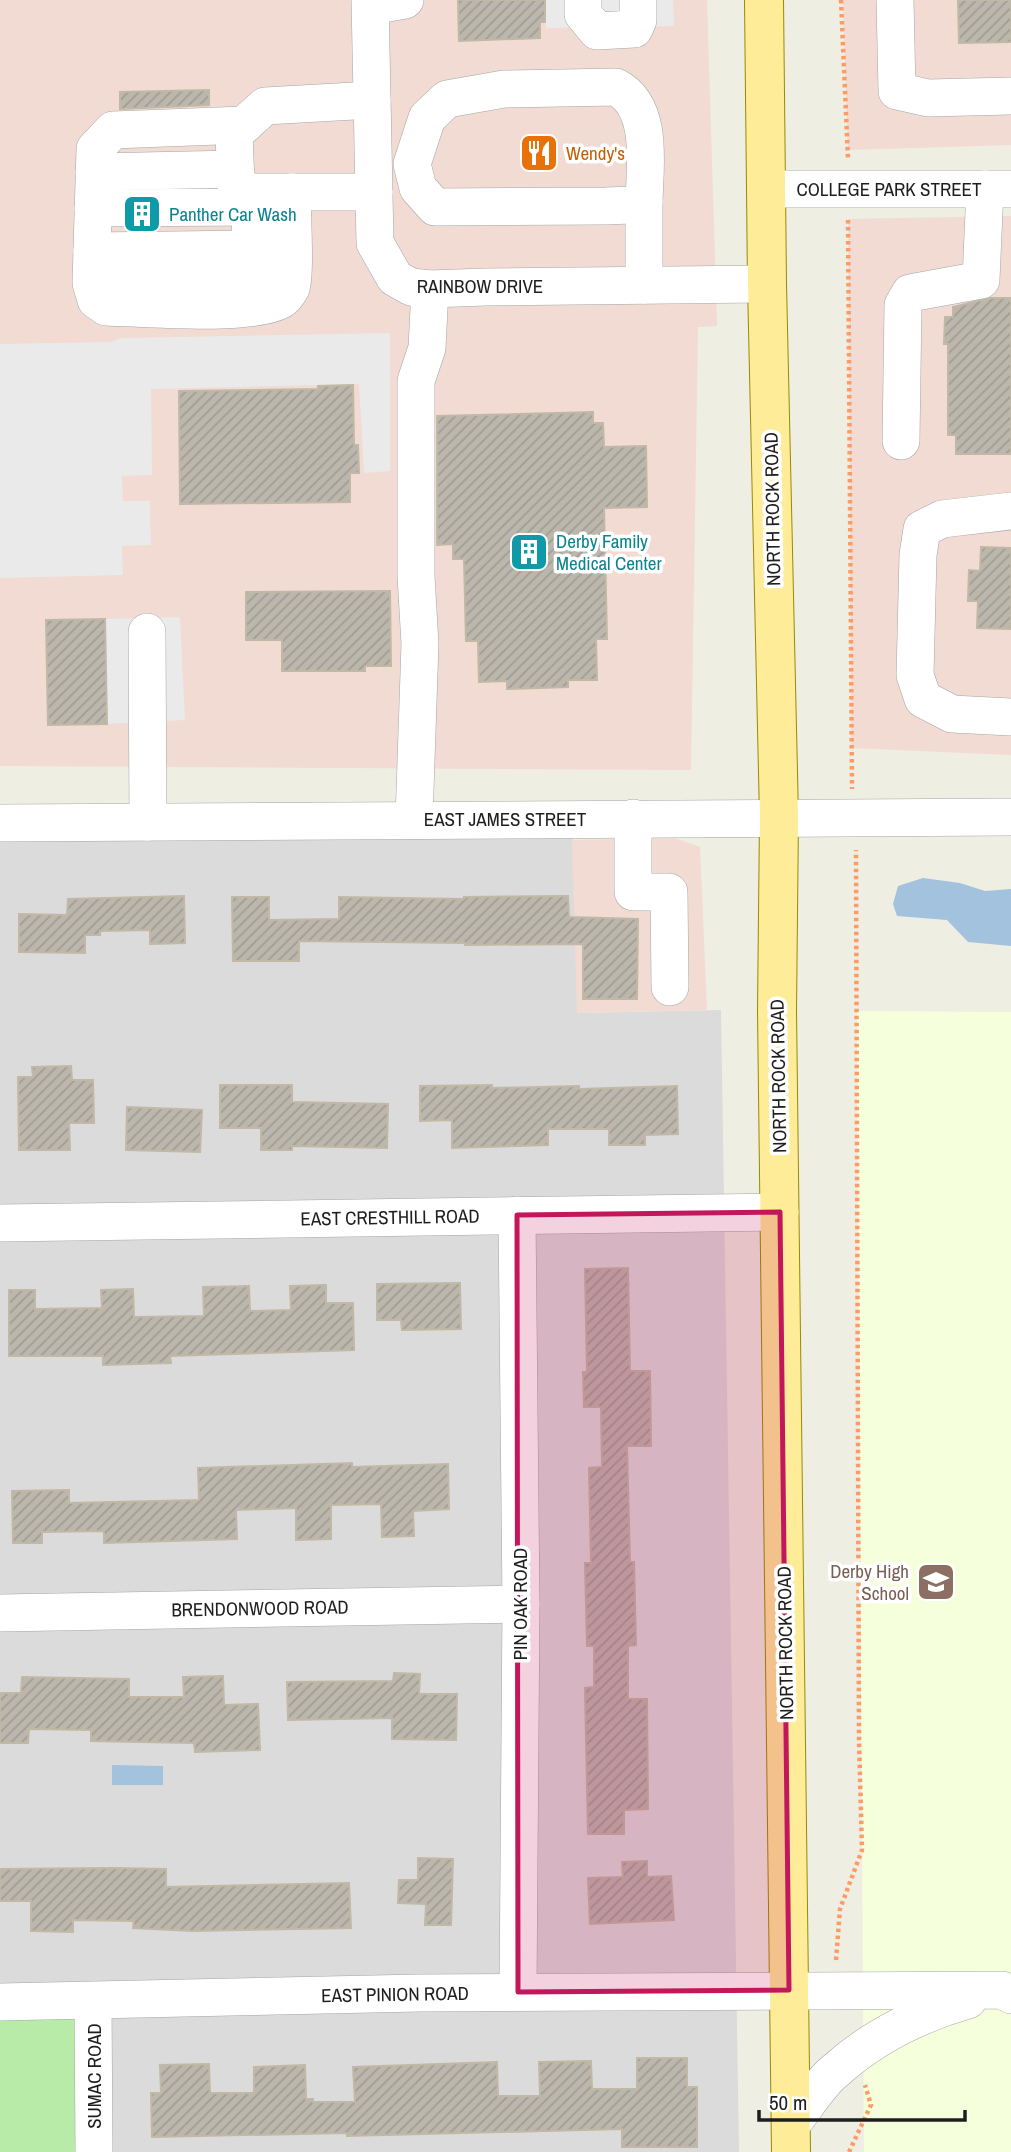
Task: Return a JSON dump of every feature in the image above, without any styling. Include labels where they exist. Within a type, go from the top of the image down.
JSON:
[{"type":"main road","name":"NORTH ROCK ROAD","points":[[764,0],[767,284],[779,817],[777,1011],[791,2139]]},
{"type":"street","points":[[583,0],[583,13],[597,31],[634,29],[638,20],[638,0]]},
{"type":"street","points":[[895,0],[897,91],[928,98],[1011,96]]},
{"type":"street","name":"RAINBOW DRIVE","points":[[382,2],[372,100],[375,243],[395,278],[411,287],[430,289],[767,284]]},
{"type":"street","points":[[644,285],[645,201],[643,123],[628,94],[616,87],[504,89],[447,99],[427,118],[412,164],[418,188],[435,207],[606,206],[645,201]]},
{"type":"street","points":[[93,221],[247,281],[262,278],[270,263],[255,194],[234,134],[265,106],[372,100]]},
{"type":"street","points":[[93,221],[95,149],[113,130],[244,125]]},
{"type":"street","points":[[93,221],[373,178],[412,164]]},
{"type":"street","name":"COLLEGE PARK STREET","points":[[766,189],[998,189]]},
{"type":"street","points":[[901,441],[904,304],[910,293],[996,281],[998,189]]},
{"type":"street","points":[[93,221],[255,194]]},
{"type":"street","points":[[414,820],[420,644],[416,576],[416,381],[427,348],[430,289]]},
{"type":"street","points":[[1011,510],[942,519],[922,529],[918,555],[915,675],[923,699],[952,715],[1011,717]]},
{"type":"street","points":[[147,632],[148,822]]},
{"type":"street","name":"EAST JAMES STREET","points":[[0,823],[1011,817]]},
{"type":"street","points":[[633,818],[633,892],[669,892],[670,987]]},
{"type":"street","name":"EAST CRESTHILL ROAD","points":[[0,1223],[780,1212]]},
{"type":"street","name":"PIN OAK ROAD","points":[[517,1215],[521,1604],[518,1992]]},
{"type":"street","name":"BRENDONWOOD ROAD","points":[[0,1613],[521,1604]]},
{"type":"street","points":[[791,2139],[834,2072],[891,2030],[934,2010],[1009,1988]]},
{"type":"street","name":"EAST PINION ROAD","points":[[0,2002],[518,1992],[1009,1988]]},
{"type":"street","name":"SUMAC ROAD","points":[[93,2000],[94,2152]]},
{"type":"path","points":[[841,0],[848,164]]},
{"type":"path","points":[[848,219],[851,776]]},
{"type":"path","points":[[839,1926],[840,1909],[862,1850],[859,1726],[856,853]]},
{"type":"path","points":[[849,2152],[871,2105],[863,2078]]},
{"type":"highlighted area","points":[[780,1212],[789,1990],[518,1992],[517,1215]]},
{"type":"shaded area","points":[[0,0],[707,0],[717,326],[698,327],[691,770],[0,766]]},
{"type":"shaded area","points":[[543,0],[673,0],[674,26],[546,28]]},
{"type":"shaded area","points":[[843,0],[1011,0],[1011,145],[848,150]]},
{"type":"shaded area","points":[[1011,216],[1011,755],[851,748],[848,219]]},
{"type":"shaded area","points":[[390,333],[390,471],[364,473],[359,384],[151,389],[152,475],[122,476],[123,501],[150,501],[151,545],[122,546],[123,575],[0,578],[0,344],[112,342],[121,338]]},
{"type":"shaded area","points":[[180,617],[185,720],[107,724],[105,619]]},
{"type":"shaded area","points":[[572,818],[578,1013],[721,1010],[739,2152],[95,2152],[0,2002],[0,824]]},
{"type":"shaded area","points":[[675,838],[700,847],[707,1010],[577,1013],[572,840]]},
{"type":"shaded area","name":"Derby High School","points":[[857,1011],[1011,1012],[1011,2152],[864,2152]]},
{"type":"green space","points":[[93,2001],[95,2152],[0,2152],[0,2002]]},
{"type":"water","points":[[923,878],[960,883],[985,891],[1011,889],[1011,946],[968,942],[947,920],[897,916],[893,904],[898,886]]},
{"type":"water","points":[[112,1765],[163,1766],[163,1785],[112,1785]]},
{"type":"building","points":[[458,0],[545,0],[545,22],[540,22],[540,38],[459,41]]},
{"type":"building","points":[[958,0],[1011,0],[1011,42],[959,43]]},
{"type":"building","points":[[209,90],[209,105],[120,109],[120,92]]},
{"type":"building","points":[[990,298],[1011,298],[1011,454],[956,454],[956,435],[948,435],[948,344],[944,344],[945,317],[953,317],[953,307]]},
{"type":"building","points":[[353,385],[354,445],[358,445],[359,473],[350,473],[350,502],[180,504],[179,391],[318,389],[318,386]]},
{"type":"building","name":"Derby Family Medical Center","points":[[593,412],[593,423],[603,423],[604,447],[646,446],[647,507],[604,508],[607,639],[596,639],[597,680],[568,680],[568,687],[507,689],[507,681],[479,682],[478,641],[466,641],[464,559],[453,559],[453,544],[437,545],[437,416]]},
{"type":"building","points":[[981,547],[1011,548],[1011,629],[977,628],[978,601],[968,601],[969,570],[980,571]]},
{"type":"building","points":[[390,591],[391,666],[365,666],[365,671],[282,671],[282,640],[246,640],[246,592]]},
{"type":"building","points":[[105,619],[107,724],[48,725],[46,620]]},
{"type":"building","points":[[184,896],[185,943],[150,944],[150,930],[100,931],[100,935],[85,935],[85,953],[19,952],[19,914],[67,915],[68,899]]},
{"type":"building","points":[[568,896],[569,917],[638,919],[637,999],[583,999],[583,944],[465,945],[299,941],[299,961],[233,961],[232,897],[269,897],[269,920],[339,919],[339,897],[464,899]]},
{"type":"building","points":[[71,1066],[72,1080],[93,1080],[94,1123],[69,1123],[70,1150],[19,1150],[18,1077],[33,1077],[32,1067]]},
{"type":"building","points":[[220,1085],[292,1085],[292,1102],[388,1104],[387,1148],[292,1146],[292,1150],[261,1150],[261,1128],[220,1128]]},
{"type":"building","points":[[492,1085],[492,1088],[579,1086],[579,1089],[677,1086],[678,1134],[645,1135],[645,1145],[609,1145],[609,1129],[548,1129],[548,1145],[452,1148],[452,1120],[420,1121],[420,1086]]},
{"type":"building","points":[[127,1107],[202,1110],[200,1152],[126,1150]]},
{"type":"building","points":[[628,1268],[630,1371],[650,1371],[651,1446],[627,1446],[630,1562],[634,1562],[636,1645],[628,1646],[628,1699],[647,1699],[648,1809],[624,1810],[624,1834],[588,1834],[585,1688],[594,1687],[594,1646],[587,1646],[585,1563],[591,1563],[589,1468],[602,1467],[601,1407],[584,1407],[583,1372],[587,1372],[585,1269]]},
{"type":"building","points":[[460,1283],[461,1329],[402,1330],[401,1320],[377,1320],[377,1284]]},
{"type":"building","points":[[326,1285],[326,1303],[353,1303],[354,1350],[170,1356],[171,1363],[103,1365],[103,1356],[9,1356],[9,1290],[35,1290],[35,1309],[102,1308],[101,1290],[133,1289],[134,1317],[204,1316],[203,1287],[249,1286],[250,1311],[291,1310],[290,1286]]},
{"type":"building","points":[[352,1463],[352,1467],[448,1464],[449,1509],[413,1511],[414,1536],[382,1537],[381,1504],[331,1505],[331,1539],[296,1540],[296,1508],[236,1510],[237,1539],[104,1543],[104,1531],[42,1532],[42,1543],[13,1543],[12,1491],[69,1490],[69,1503],[199,1500],[198,1468]]},
{"type":"building","points":[[394,1673],[420,1674],[419,1694],[457,1694],[456,1740],[392,1739],[392,1718],[288,1720],[287,1682],[393,1681]]},
{"type":"building","points":[[223,1676],[224,1705],[258,1704],[260,1750],[195,1752],[194,1743],[91,1741],[91,1730],[29,1729],[28,1743],[0,1743],[0,1693],[21,1693],[22,1677],[129,1679],[129,1697],[184,1697],[183,1677]]},
{"type":"building","points":[[418,1858],[453,1859],[451,1925],[425,1925],[426,1904],[398,1903],[399,1880],[418,1880]]},
{"type":"building","points":[[647,1861],[647,1877],[671,1876],[674,1920],[590,1924],[588,1878],[623,1877],[622,1862]]},
{"type":"building","points":[[0,1869],[166,1869],[166,1887],[349,1883],[351,1928],[193,1931],[133,1928],[134,1921],[73,1920],[73,1932],[31,1931],[31,1901],[0,1901]]},
{"type":"building","points":[[637,2058],[687,2058],[687,2087],[697,2087],[697,2147],[622,2147],[622,2129],[347,2136],[347,2133],[152,2137],[151,2093],[161,2093],[160,2065],[209,2064],[210,2093],[254,2093],[254,2067],[305,2065],[306,2099],[313,2099],[313,2102],[355,2102],[353,2067],[497,2062],[498,2096],[540,2096],[539,2062],[591,2061],[592,2089],[637,2089]]},
{"type":"place","name":"Wendy's","points":[[539,153]]},
{"type":"place","name":"Panther Car Wash","points":[[142,214]]},
{"type":"place","name":"Derby Family Medical Center","points":[[529,552]]},
{"type":"place","name":"Derby High School","points":[[936,1582]]}]
